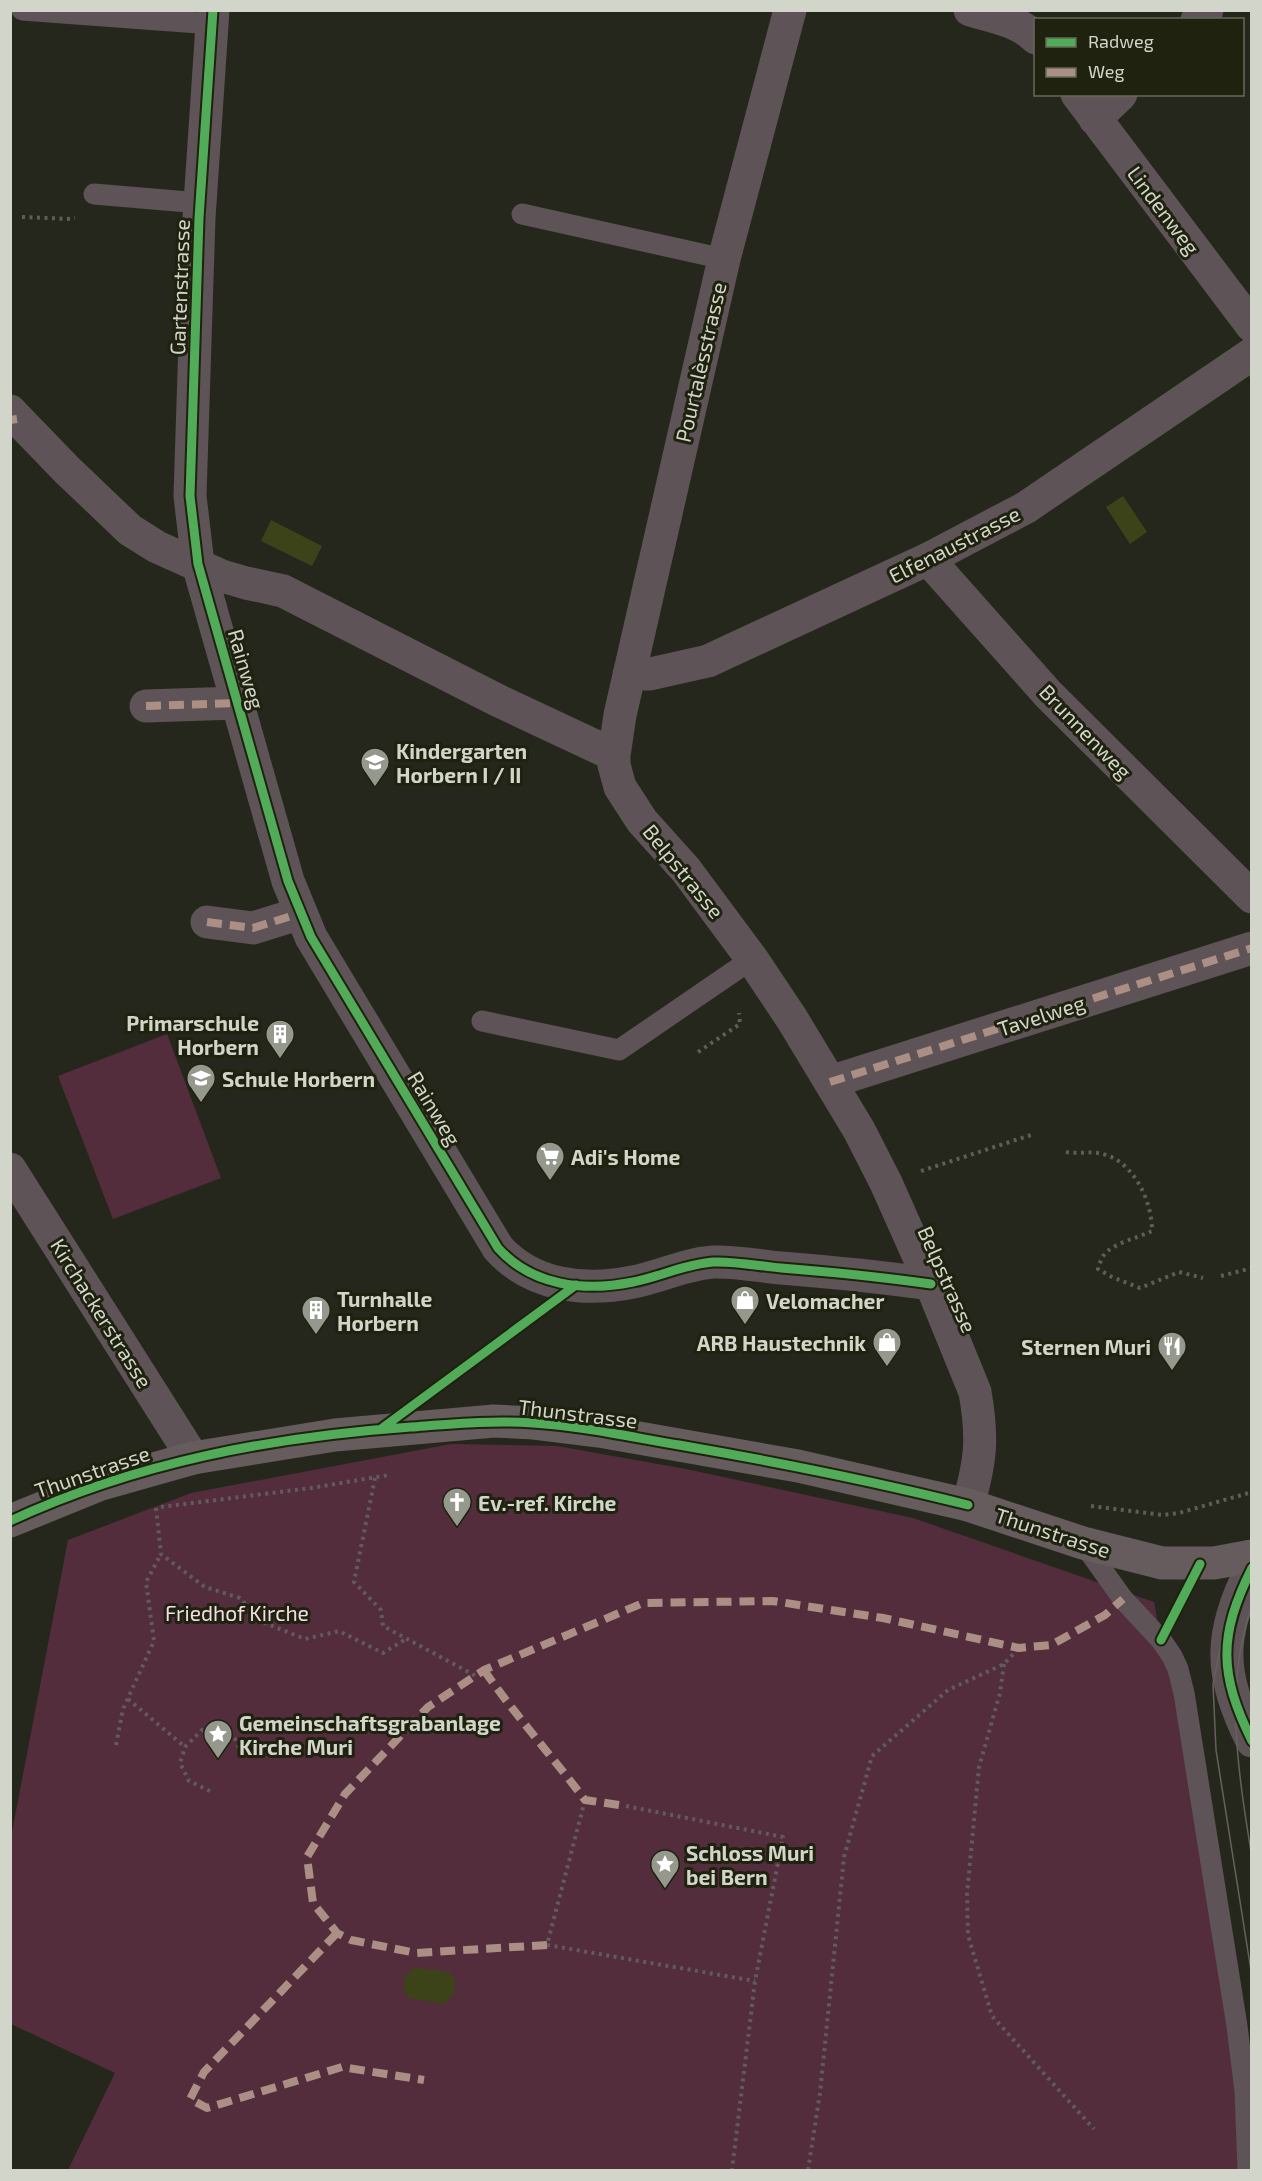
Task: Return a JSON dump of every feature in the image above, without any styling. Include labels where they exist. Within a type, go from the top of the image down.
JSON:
[{"type":"main road","name":"Thunstrasse","points":[[10,1521],[100,1484],[193,1458],[272,1443],[381,1430],[494,1421],[534,1423],[599,1431],[798,1466],[968,1505],[1083,1543],[1162,1563],[1214,1563],[1251,1556]]},
{"type":"street","name":"Pourtalèsstrasse","points":[[620,715],[724,259],[790,10]]},
{"type":"street","points":[[970,10],[1014,22],[1025,27],[1034,37]]},
{"type":"street","name":"Gartenstrasse","points":[[198,564],[190,496],[200,204],[213,17]]},
{"type":"street","points":[[1086,107],[1116,96]]},
{"type":"street","name":"Lindenweg","points":[[1086,107],[1251,326]]},
{"type":"street","name":"Elfenaustrasse","points":[[629,674],[650,674],[708,662],[928,559],[1025,508],[1251,354]]},
{"type":"street","points":[[13,417],[130,530],[157,547],[222,576],[283,591],[497,700],[614,755]]},
{"type":"street","name":"Brunnenweg","points":[[928,559],[1048,694],[1251,897]]},
{"type":"street","name":"Rainweg","points":[[198,564],[288,881],[311,938],[498,1248],[512,1263],[549,1281],[591,1287],[633,1282],[714,1262],[931,1284]]},
{"type":"street","points":[[146,706],[237,703]]},
{"type":"street","name":"Belpstrasse","points":[[620,715],[614,755],[614,765],[620,787],[642,820],[687,870],[752,958],[830,1082],[859,1130],[931,1284],[975,1392],[981,1424],[978,1470],[968,1505]]},
{"type":"street","points":[[207,922],[253,928],[301,913]]},
{"type":"street","name":"Tavelweg","points":[[830,1082],[1251,948]]},
{"type":"street","name":"Kirchackerstrasse","points":[[10,1169],[193,1458]]},
{"type":"street","points":[[1251,1568],[1233,1616],[1227,1642],[1226,1665],[1237,1711],[1251,1741]]},
{"type":"lane","points":[[22,10],[213,17]]},
{"type":"lane","points":[[94,194],[200,204]]},
{"type":"lane","points":[[522,214],[724,259]]},
{"type":"lane","points":[[482,1021],[619,1050],[752,958]]},
{"type":"lane","points":[[1083,1543],[1123,1599],[1161,1640],[1178,1669],[1184,1693],[1237,2026],[1245,2091],[1248,2170]]},
{"type":"path","points":[[698,1052],[740,1024],[739,1013]]},
{"type":"path","points":[[886,1184],[1034,1134]]},
{"type":"path","points":[[1066,1152],[1101,1153],[1116,1159],[1130,1170],[1140,1186],[1152,1215],[1152,1231],[1118,1245],[1104,1254],[1098,1269],[1140,1288],[1179,1272],[1203,1278]]},
{"type":"path","points":[[1221,1276],[1251,1268]]},
{"type":"path","points":[[145,1510],[389,1476]]},
{"type":"path","points":[[375,1478],[354,1582],[381,1610],[383,1626],[476,1676]]},
{"type":"path","points":[[1088,1506],[1163,1515],[1179,1513],[1251,1492]]},
{"type":"path","points":[[116,1745],[123,1709],[154,1641],[146,1582],[160,1554],[156,1508]]},
{"type":"path","points":[[160,1554],[205,1587],[240,1598],[260,1622],[305,1639],[339,1631],[382,1653],[406,1639]]},
{"type":"path","points":[[808,2170],[820,2093],[844,1857],[872,1756],[948,1689],[1004,1664],[1018,1648]]},
{"type":"path","points":[[1004,1664],[1000,1694],[979,1767],[967,1894],[968,1935],[992,2016],[1094,2129]]},
{"type":"path","points":[[128,1699],[184,1747]]},
{"type":"path","points":[[210,1791],[189,1781],[180,1763],[184,1747],[202,1730],[221,1728],[235,1739],[243,1757]]},
{"type":"path","points":[[585,1800],[547,1945],[755,1981]]},
{"type":"path","points":[[626,1806],[783,1837],[755,1981],[732,2170]]},
{"type":"green space","points":[[167,1034],[221,1178],[113,1219],[58,1076]]},
{"type":"green space","name":"Friedhof Kirche","points":[[451,1444],[557,1446],[686,1469],[913,1518],[1154,1602],[1161,1640],[1172,1656],[1248,2170],[68,2170],[115,2073],[11,2024],[11,1837],[68,1540],[191,1493]]},
{"type":"shaded area","points":[[1123,496],[1147,532],[1130,544],[1106,507]]},
{"type":"shaded area","points":[[271,520],[322,546],[312,566],[261,541]]},
{"type":"shaded area","points":[[414,1968],[449,1972],[455,1979],[454,1994],[444,2004],[409,1998],[403,1990],[405,1975]]},
{"type":"tram line","points":[[1252,1555],[1233,1598],[1225,1624],[1213,1684],[1216,1750],[1252,1977]]},
{"type":"tram line","points":[[1252,1606],[1243,1636],[1236,1699],[1236,1731],[1242,1796],[1252,1858]]},
{"type":"marked path","points":[[10,420],[17,419]]},
{"type":"marked path","points":[[146,706],[237,703]]},
{"type":"marked path","points":[[207,922],[253,928],[301,913]]},
{"type":"marked path","points":[[830,1082],[1252,948]]},
{"type":"marked path","points":[[547,1945],[416,1953],[351,1940],[337,1933],[313,1903],[307,1857],[345,1794],[428,1707],[484,1670],[643,1603],[773,1601],[883,1618],[1019,1648],[1051,1645],[1105,1615],[1123,1599]]},
{"type":"marked path","points":[[484,1670],[585,1800],[626,1806]]},
{"type":"marked path","points":[[337,1933],[204,2072],[190,2099],[207,2108],[342,2067],[424,2080]]},
{"type":"cycle path","points":[[213,10],[199,218],[190,496],[198,564],[288,881],[311,937],[498,1248],[527,1271],[560,1283],[596,1286],[633,1282],[692,1265],[721,1262],[931,1284]]},
{"type":"cycle path","points":[[381,1429],[576,1285]]},
{"type":"cycle path","points":[[10,1521],[58,1500],[107,1483],[206,1456],[359,1431],[487,1422],[551,1424],[606,1432],[825,1472],[968,1505]]},
{"type":"cycle path","points":[[1161,1640],[1200,1564]]},
{"type":"cycle path","points":[[1252,1568],[1233,1614],[1228,1635],[1227,1655],[1233,1695],[1252,1741]]},
{"type":"place","name":"Kindergarten Horbern I / II","points":[[375,788]]},
{"type":"place","name":"Primarschule Horbern","points":[[280,1060]]},
{"type":"place","name":"Schule Horbern","points":[[201,1104]]},
{"type":"place","name":"Adi's Home","points":[[550,1182]]},
{"type":"place","name":"Velomacher","points":[[745,1326]]},
{"type":"place","name":"Turnhalle Horbern","points":[[316,1336]]},
{"type":"place","name":"ARB Haustechnik","points":[[887,1368]]},
{"type":"place","name":"Sternen Muri","points":[[1172,1372]]},
{"type":"place","name":"Ev.-ref. Kirche","points":[[457,1528]]},
{"type":"place","name":"Gemeinschaftsgrabanlage Kirche Muri","points":[[218,1760]]},
{"type":"place","name":"Schloss Muri bei Bern","points":[[665,1890]]}]
